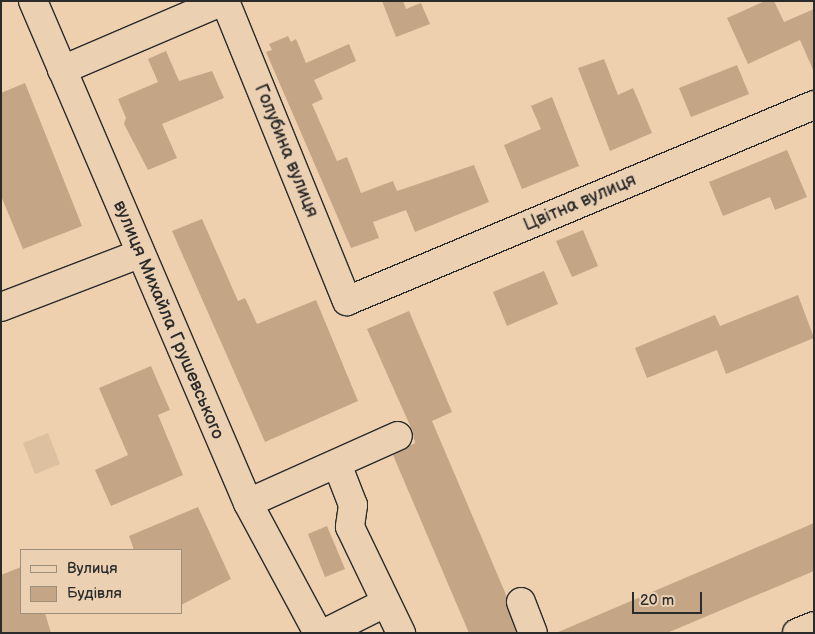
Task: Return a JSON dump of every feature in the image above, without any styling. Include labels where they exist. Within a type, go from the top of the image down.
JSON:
[{"type":"street","name":"вулиця Михайла Грушевського","points":[[33,1],[139,254],[248,504],[318,633]]},
{"type":"street","points":[[62,70],[224,1]]},
{"type":"street","name":"Голубина вулиця","points":[[224,1],[347,301]]},
{"type":"street","name":"Цвітна вулиця","points":[[347,301],[814,105]]},
{"type":"street","points":[[1,307],[139,254]]},
{"type":"street","points":[[248,504],[398,436]]},
{"type":"street","points":[[337,464],[353,505],[350,527],[401,633]]},
{"type":"street","points":[[521,602],[533,633]]},
{"type":"street","points":[[325,633],[385,603]]},
{"type":"street","points":[[796,633],[814,626]]},
{"type":"shaded area","points":[[48,433],[60,464],[35,474],[23,443]]},
{"type":"building","points":[[382,1],[403,1],[406,9],[421,3],[430,24],[396,37]]},
{"type":"building","points":[[765,1],[774,1],[784,22],[814,9],[814,72],[800,40],[748,64],[727,18]]},
{"type":"building","points":[[288,36],[291,42],[296,39],[306,63],[349,44],[356,61],[314,80],[323,99],[312,104],[337,161],[347,157],[361,193],[393,181],[397,191],[474,165],[489,202],[415,232],[406,210],[373,222],[379,238],[351,248],[266,52],[272,50],[269,44]]},
{"type":"building","points":[[166,51],[179,81],[212,71],[224,98],[162,124],[177,158],[148,170],[124,124],[126,118],[118,99],[158,82],[148,59]]},
{"type":"building","points":[[604,59],[618,95],[633,88],[652,133],[610,151],[578,68]]},
{"type":"building","points":[[737,65],[749,94],[691,117],[679,88]]},
{"type":"building","points":[[25,83],[82,226],[23,249],[1,196],[1,93]]},
{"type":"building","points":[[552,97],[579,166],[522,189],[504,145],[541,129],[531,106]]},
{"type":"building","points":[[787,150],[807,197],[775,210],[770,197],[723,216],[709,182]]},
{"type":"building","points":[[202,219],[238,301],[245,298],[257,324],[316,300],[358,401],[265,442],[172,231]]},
{"type":"building","points":[[583,230],[598,266],[572,277],[556,241]]},
{"type":"building","points":[[544,271],[558,304],[507,326],[493,292]]},
{"type":"building","points":[[798,295],[814,338],[726,374],[717,350],[647,378],[635,348],[715,315],[720,326]]},
{"type":"building","points":[[409,311],[452,412],[432,421],[507,597],[516,633],[469,633],[393,455],[415,443],[412,430],[367,329]]},
{"type":"building","points":[[151,366],[170,410],[158,415],[183,475],[111,506],[95,470],[128,455],[99,388]]},
{"type":"building","points":[[198,507],[231,579],[182,604],[182,549],[134,549],[129,536]]},
{"type":"building","points":[[814,523],[814,571],[667,633],[556,633]]},
{"type":"building","points":[[327,526],[345,569],[325,577],[308,534]]},
{"type":"building","points":[[20,567],[20,614],[45,614],[51,633],[1,633],[1,575]]}]
